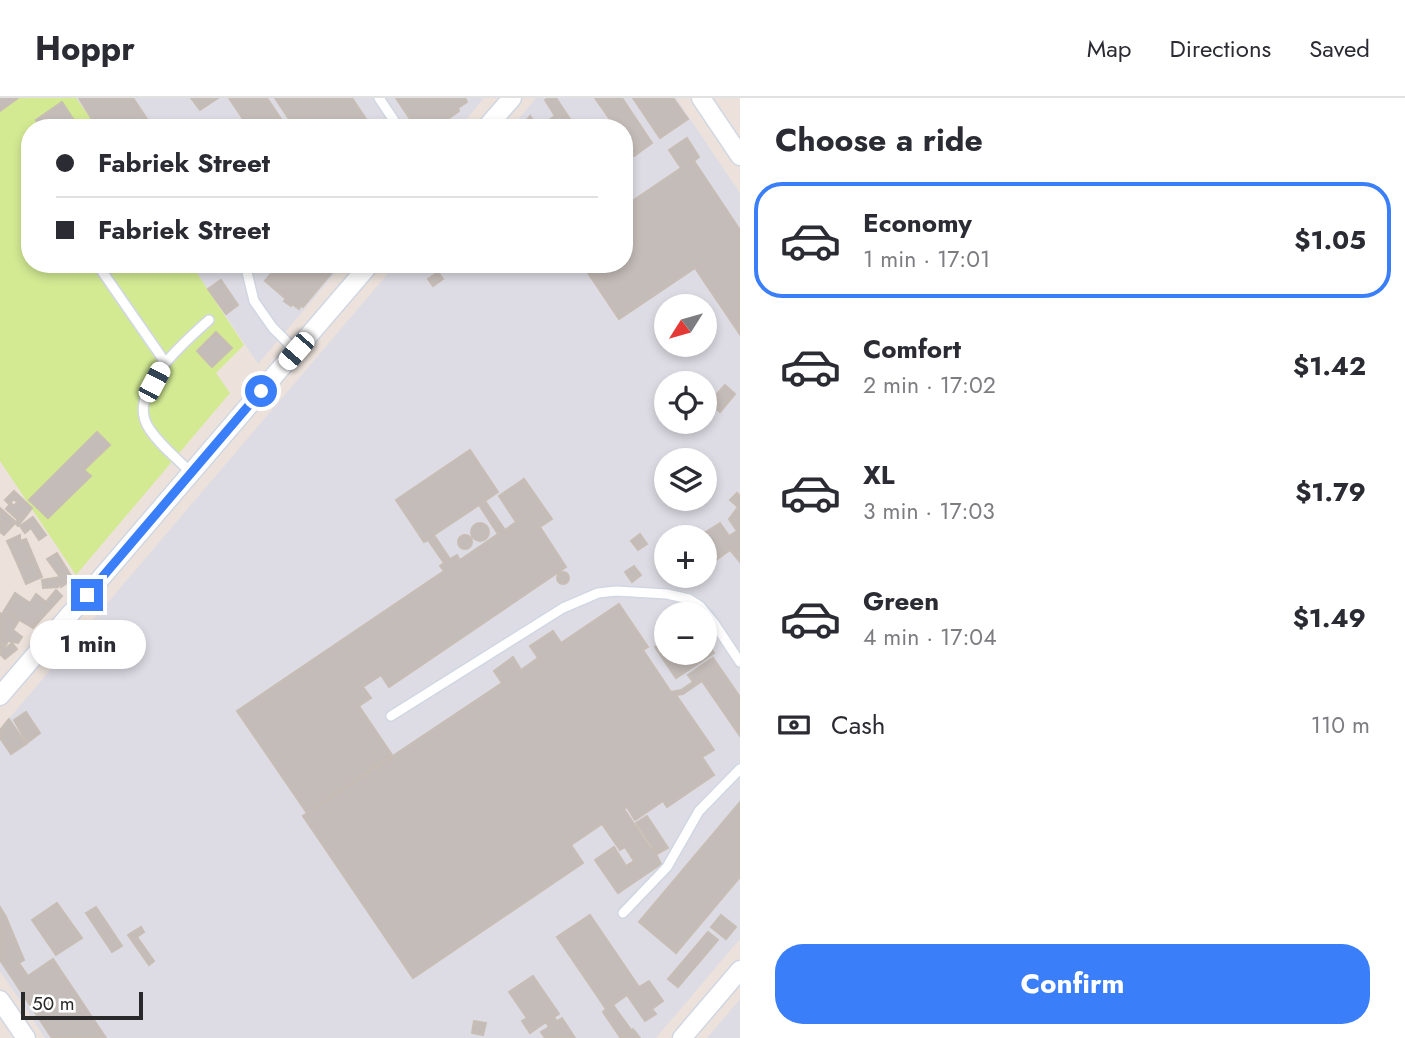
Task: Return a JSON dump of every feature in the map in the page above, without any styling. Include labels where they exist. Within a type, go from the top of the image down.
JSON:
[{"type":"street","points":[[494,119],[512,98]]},
{"type":"street","points":[[701,98],[740,156]]},
{"type":"street","points":[[0,696],[362,273]]},
{"type":"street","points":[[682,1038],[740,970]]},
{"type":"street","points":[[0,1000],[26,1038]]},
{"type":"lane","points":[[379,98],[393,119]]},
{"type":"lane","points":[[103,273],[165,362]]},
{"type":"lane","points":[[247,273],[254,300],[273,328],[296,351]]},
{"type":"lane","points":[[191,473],[153,434],[145,420],[144,402],[165,362],[209,320]]},
{"type":"lane","points":[[391,716],[563,608],[598,593],[616,591],[667,594],[689,599],[714,623],[740,662]]},
{"type":"lane","points":[[623,913],[667,867],[699,811],[740,769]]},
{"type":"shaded area","points":[[76,98],[484,98],[466,119],[91,119]]},
{"type":"shaded area","points":[[536,98],[676,98],[740,193],[740,939],[656,1038],[45,1038],[0,971],[0,729],[388,273],[633,273],[633,119],[518,119]]},
{"type":"shaded area","points":[[197,273],[335,273],[258,364]]},
{"type":"shaded area","points":[[740,999],[740,1038],[707,1038]]},
{"type":"green space","points":[[0,98],[76,98],[91,119],[21,119],[21,273],[197,273],[244,345],[216,373],[230,393],[76,575],[0,461]]},
{"type":"building","points":[[0,98],[18,98],[0,111]]},
{"type":"building","points":[[79,98],[133,98],[147,119],[92,119]]},
{"type":"building","points":[[191,98],[218,98],[200,110]]},
{"type":"building","points":[[229,98],[267,98],[281,119],[243,119]]},
{"type":"building","points":[[275,98],[352,98],[366,119],[289,119]]},
{"type":"building","points":[[396,98],[465,98],[467,102],[448,119],[410,119]]},
{"type":"building","points":[[556,98],[570,119],[550,119],[555,116],[545,100]]},
{"type":"building","points":[[595,98],[622,98],[652,143],[634,156],[633,119],[610,119]]},
{"type":"building","points":[[633,98],[673,98],[688,119],[660,138]]},
{"type":"building","points":[[62,102],[73,119],[37,119]]},
{"type":"building","points":[[687,138],[699,157],[694,161],[740,230],[739,333],[718,302],[718,294],[713,294],[695,268],[619,319],[588,273],[633,273],[633,201],[681,168],[669,150]]},
{"type":"building","points":[[272,273],[331,273],[299,309],[284,301],[286,299],[265,281]]},
{"type":"building","points":[[439,273],[443,279],[433,286],[428,279]]},
{"type":"building","points":[[221,280],[238,305],[226,314],[208,289]]},
{"type":"building","points":[[216,332],[232,348],[212,367],[197,351]]},
{"type":"building","points":[[725,385],[735,394],[720,412],[717,410],[717,394]]},
{"type":"building","points":[[97,432],[110,445],[84,470],[91,476],[48,518],[29,500]]},
{"type":"building","points":[[470,450],[498,492],[485,501],[505,530],[516,522],[499,496],[524,479],[552,519],[540,527],[566,567],[389,687],[381,675],[363,687],[371,698],[359,706],[392,755],[307,813],[237,711],[444,571],[440,566],[444,563],[428,540],[424,542],[396,500]],"holes":[[[479,505],[498,534],[460,560],[457,555],[450,559],[434,535]]]},
{"type":"building","points":[[14,491],[32,508],[18,526],[15,523],[18,520],[6,509],[11,503],[14,506],[17,502],[14,499],[9,504],[5,500]]},
{"type":"building","points":[[737,493],[740,496],[740,562],[730,550],[717,559],[717,525],[720,523],[729,536],[737,531],[729,519],[738,507],[730,500]]},
{"type":"building","points":[[0,508],[16,522],[4,535],[0,532]]},
{"type":"building","points":[[33,517],[46,535],[39,540],[31,528],[25,533],[20,526]]},
{"type":"building","points":[[476,523],[484,523],[489,532],[487,539],[476,541],[471,536],[471,528]]},
{"type":"building","points":[[640,534],[647,544],[638,550],[631,541]]},
{"type":"building","points":[[20,535],[20,541],[26,539],[34,558],[18,565],[7,541]]},
{"type":"building","points":[[465,535],[470,537],[470,547],[465,549],[460,547],[458,542],[460,537]]},
{"type":"building","points":[[57,553],[73,579],[61,587],[58,582],[58,587],[43,588],[42,580],[60,577],[47,559]]},
{"type":"building","points":[[34,558],[42,577],[26,584],[18,565]]},
{"type":"building","points":[[634,566],[641,575],[632,582],[625,572]]},
{"type":"building","points":[[563,572],[569,578],[563,584],[557,578]]},
{"type":"building","points":[[56,590],[62,596],[33,628],[4,611],[15,593],[30,603],[36,594],[46,602]]},
{"type":"building","points":[[619,604],[648,647],[643,650],[671,692],[681,690],[693,682],[688,675],[703,665],[717,664],[740,697],[740,736],[702,681],[683,694],[676,695],[714,750],[702,757],[714,775],[667,807],[663,801],[635,820],[627,807],[624,809],[651,849],[653,848],[661,864],[618,893],[595,860],[614,847],[626,866],[634,861],[625,847],[620,850],[602,824],[571,845],[583,863],[413,978],[303,816],[502,683],[494,671],[513,657],[521,670],[538,658],[530,646],[553,631],[561,643]]},
{"type":"building","points":[[4,611],[19,620],[13,630],[22,637],[18,643],[8,641],[6,645],[0,641],[0,613]]},
{"type":"building","points":[[1,643],[6,648],[12,643],[17,649],[5,659],[0,654]]},
{"type":"building","points":[[667,665],[696,665],[676,678]]},
{"type":"building","points":[[26,712],[40,733],[27,743],[14,720]]},
{"type":"building","points":[[9,719],[26,744],[11,754],[0,738],[0,730]]},
{"type":"building","points":[[740,802],[740,877],[676,953],[639,922]]},
{"type":"building","points":[[647,816],[668,848],[657,854],[636,823]]},
{"type":"building","points":[[57,903],[82,938],[56,955],[32,920]]},
{"type":"building","points":[[0,907],[24,960],[19,963],[28,976],[53,959],[106,1038],[52,1038],[0,960]]},
{"type":"building","points":[[96,907],[122,946],[112,952],[86,913]]},
{"type":"building","points":[[590,915],[639,987],[649,981],[663,1001],[652,1009],[656,1014],[645,1021],[627,995],[613,1005],[631,1030],[620,1037],[603,1012],[606,1009],[557,937]]},
{"type":"building","points":[[721,915],[736,927],[726,939],[711,927]]},
{"type":"building","points":[[141,927],[144,932],[137,937],[154,961],[149,965],[128,935]]},
{"type":"building","points":[[708,932],[718,940],[678,987],[668,979]]},
{"type":"building","points":[[533,976],[559,1014],[554,1017],[557,1021],[562,1018],[575,1038],[545,1038],[541,1032],[549,1027],[546,1022],[530,1033],[522,1021],[527,1018],[509,992]]},
{"type":"building","points":[[474,1021],[486,1023],[483,1035],[472,1033]]},
{"type":"building","points":[[633,1029],[640,1038],[620,1038]]},
{"type":"route","points":[[87,595],[261,391]]}]
